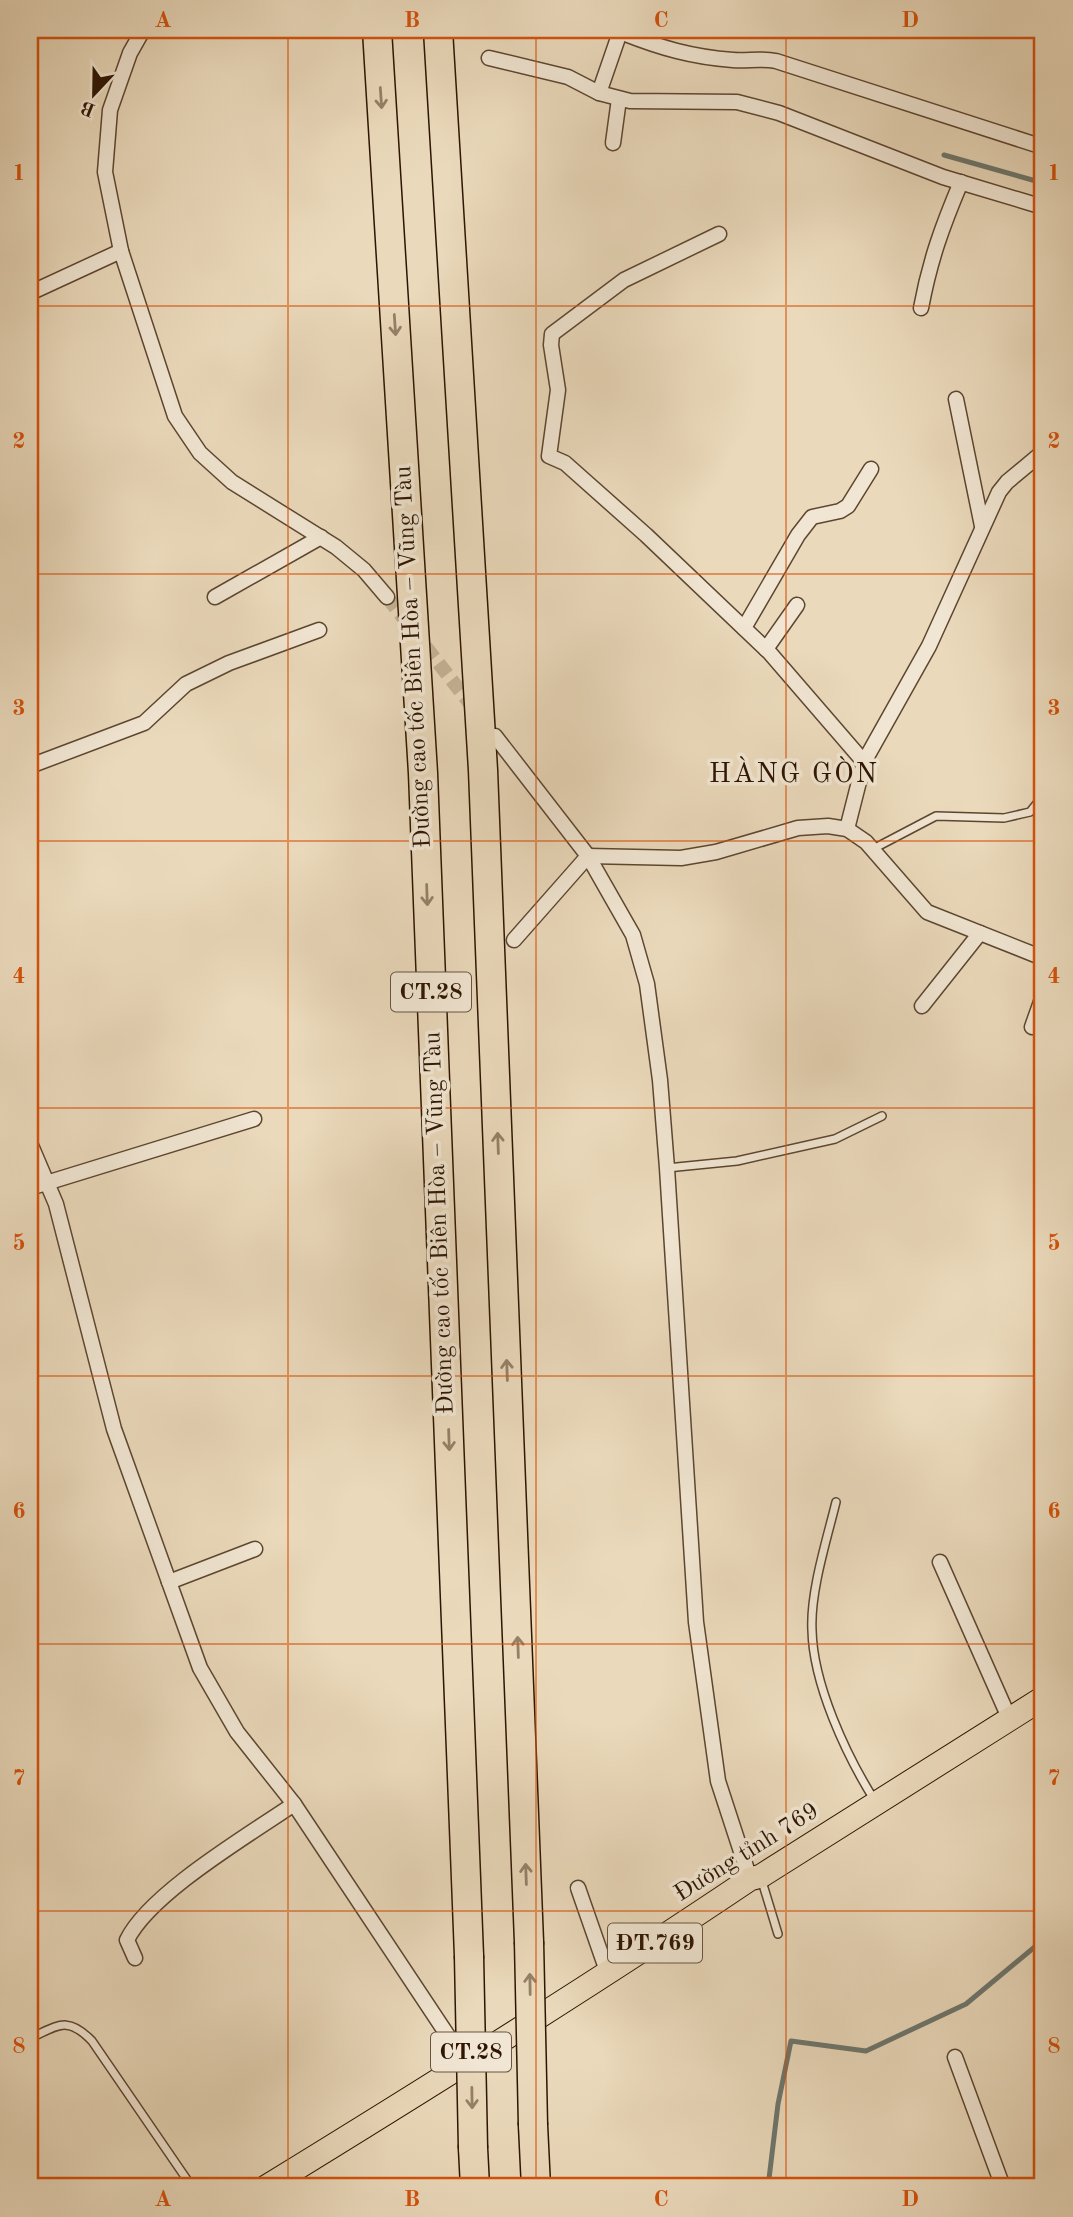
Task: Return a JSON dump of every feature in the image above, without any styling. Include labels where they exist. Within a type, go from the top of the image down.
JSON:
[{"type":"highway","name":"Đường cao tốc Biên Hòa – Vũng Tàu","points":[[377,30],[422,773],[469,1956],[475,2187]]},
{"type":"highway","name":"CT.28","points":[[438,30],[483,770],[529,1942],[536,2187]]},
{"type":"main road","name":"Đường tỉnh 769","points":[[276,2185],[755,1878],[1043,1698]]},
{"type":"street","points":[[143,30],[130,53],[110,110],[105,172],[121,251],[175,416],[200,453],[232,482],[321,537],[364,570],[387,597]]},
{"type":"street","points":[[600,89],[612,51],[619,35],[623,33],[677,53],[735,60],[762,58],[1043,147]]},
{"type":"street","points":[[489,58],[568,77],[629,101],[737,102],[779,113],[961,182],[1043,207]]},
{"type":"street","points":[[613,143],[619,99]]},
{"type":"street","points":[[921,308],[929,265],[961,182]]},
{"type":"street","points":[[719,234],[624,280],[552,334],[551,345],[558,390],[550,456],[565,463],[744,628],[864,762]]},
{"type":"street","points":[[30,293],[121,251]]},
{"type":"street","points":[[956,399],[982,526]]},
{"type":"street","points":[[847,829],[864,762],[929,646],[999,492],[1043,452]]},
{"type":"street","points":[[744,628],[798,535],[812,517],[840,511],[848,506],[871,469]]},
{"type":"street","points":[[215,597],[321,537]]},
{"type":"street","points":[[765,649],[797,606]]},
{"type":"street","points":[[30,766],[144,723],[186,684],[229,663],[319,630]]},
{"type":"street","points":[[495,736],[588,856],[633,935],[647,984],[660,1080],[667,1168],[696,1622],[718,1781],[755,1878]]},
{"type":"street","points":[[514,940],[588,856],[681,858],[716,852],[798,828],[828,826],[847,829],[866,842],[926,912],[1043,958]]},
{"type":"street","points":[[922,1006],[980,933]]},
{"type":"street","points":[[1032,1027],[1043,996]]},
{"type":"street","points":[[30,1188],[254,1119]]},
{"type":"street","points":[[30,1143],[48,1183],[68,1250],[114,1429],[200,1668],[237,1732],[294,1804],[466,2063]]},
{"type":"street","points":[[169,1582],[255,1549]]},
{"type":"street","points":[[940,1562],[1010,1720]]},
{"type":"street","points":[[135,1958],[127,1940],[135,1926],[153,1907],[180,1883],[294,1804]]},
{"type":"street","points":[[578,1888],[608,1974]]},
{"type":"street","points":[[955,2057],[1003,2187]]},
{"type":"lane","points":[[872,849],[936,816],[1004,818],[1030,811],[1043,796]]},
{"type":"lane","points":[[667,1168],[737,1161],[835,1139],[882,1116]]},
{"type":"lane","points":[[836,1502],[816,1590],[812,1629],[821,1686],[853,1765],[877,1803]]},
{"type":"lane","points":[[755,1878],[778,1934]]},
{"type":"lane","points":[[30,2038],[62,2024],[79,2028],[92,2041],[192,2187]]},
{"type":"waterway","points":[[944,155],[1043,183]]},
{"type":"waterway","points":[[768,2187],[778,2104],[791,2041],[866,2051],[966,2004],[1043,1940]]},
{"type":"tunnel","points":[[387,597],[475,710]]},
{"type":"district","name":"HÀNG GÒN","points":[[794,775]]}]
